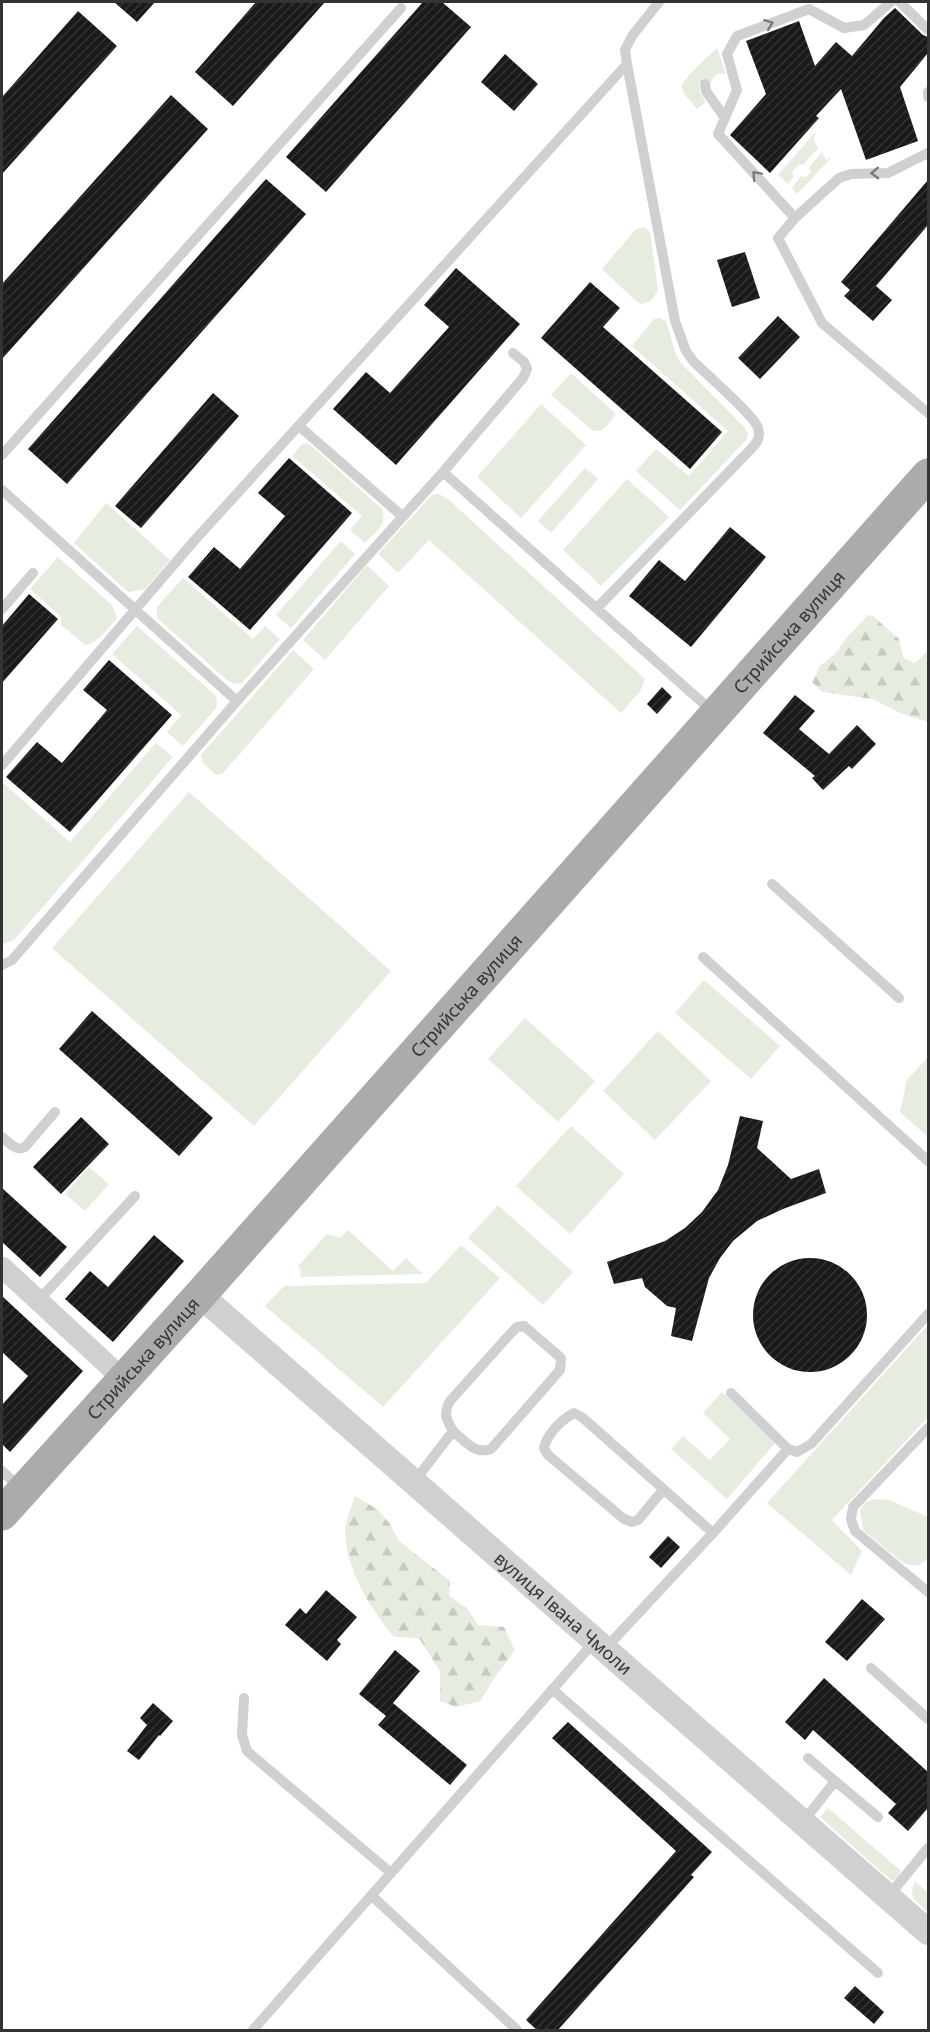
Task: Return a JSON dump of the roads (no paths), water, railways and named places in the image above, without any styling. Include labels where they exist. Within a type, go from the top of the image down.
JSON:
[{"type":"main road","name":"Стрийська вулиця","points":[[9,1492],[123,1379],[200,1295],[928,476]]},
{"type":"street","points":[[6,1276],[38,1301],[123,1379]]},
{"type":"street","name":"вулиця Івана Чмоли","points":[[200,1295],[928,1932]]},
{"type":"lane","points":[[597,608],[751,449],[760,435],[758,426],[747,413],[693,361],[686,351],[675,321],[625,50],[632,36],[659,2]]},
{"type":"lane","points":[[795,218],[718,134],[737,90],[727,54],[736,36],[809,9],[844,28],[864,25],[891,2]]},
{"type":"lane","points":[[900,2],[928,30]]},
{"type":"lane","points":[[2,455],[400,8]]},
{"type":"lane","points":[[2,765],[135,609],[627,64]]},
{"type":"lane","points":[[705,84],[706,91],[725,118]]},
{"type":"lane","points":[[928,153],[888,173],[851,174],[839,178],[795,218],[778,238],[822,322],[928,414]]},
{"type":"lane","points":[[2,965],[12,960],[237,701],[443,472],[523,378],[527,369],[524,362],[513,353]]},
{"type":"lane","points":[[299,426],[402,516]]},
{"type":"lane","points":[[443,472],[716,714]]},
{"type":"lane","points":[[2,490],[237,701]]},
{"type":"lane","points":[[2,609],[33,573]]},
{"type":"lane","points":[[772,884],[899,998]]},
{"type":"lane","points":[[703,957],[928,1161]]},
{"type":"lane","points":[[2,1137],[16,1149],[21,1149],[55,1112]]},
{"type":"lane","points":[[38,1301],[135,1196]]},
{"type":"lane","points":[[731,1393],[788,1449],[797,1452],[811,1444],[928,1314]]},
{"type":"lane","points":[[524,1326],[561,1358],[560,1371],[491,1449],[483,1452],[477,1451],[453,1431],[445,1417],[450,1401],[518,1327],[524,1326]]},
{"type":"lane","points":[[663,1490],[638,1520],[632,1522],[624,1519],[548,1455],[544,1448],[546,1440],[566,1417],[574,1413],[583,1418],[713,1533]]},
{"type":"lane","points":[[928,1428],[853,1507],[851,1520],[855,1531],[928,1592]]},
{"type":"lane","points":[[413,1482],[453,1431]]},
{"type":"lane","points":[[253,2031],[552,1689],[600,1645],[713,1533],[788,1449]]},
{"type":"lane","points":[[871,1668],[928,1719]]},
{"type":"lane","points":[[552,1689],[878,1973]]},
{"type":"lane","points":[[244,1698],[242,1735],[247,1751],[391,1873]]},
{"type":"lane","points":[[808,1758],[878,1817]]},
{"type":"lane","points":[[803,1823],[835,1781]]},
{"type":"lane","points":[[888,1897],[928,1848]]},
{"type":"lane","points":[[372,1896],[517,2031]]}]
